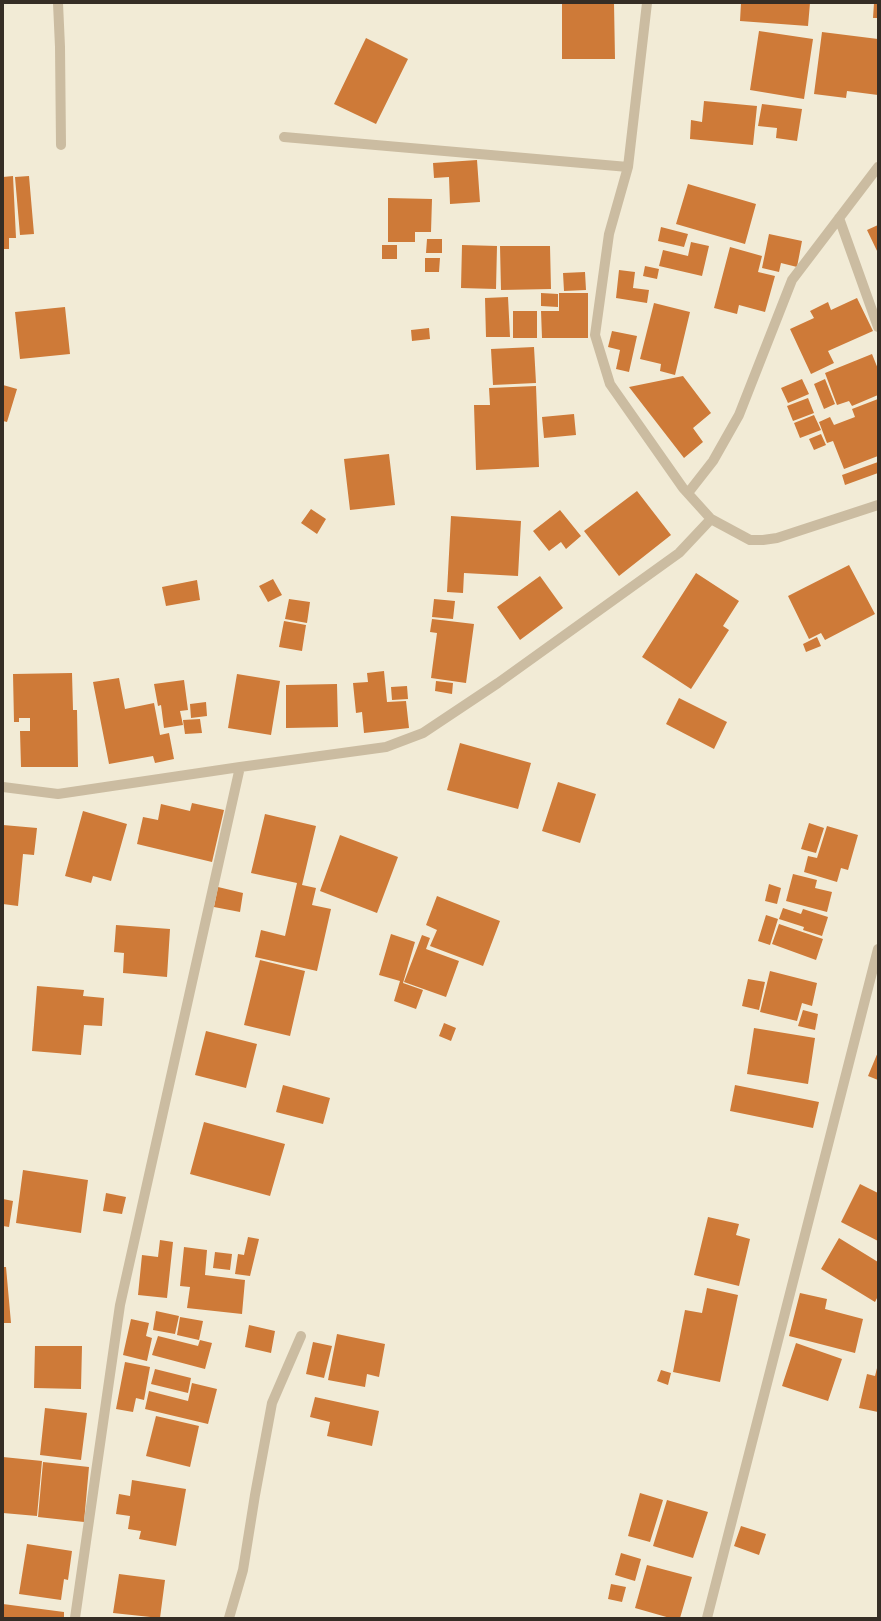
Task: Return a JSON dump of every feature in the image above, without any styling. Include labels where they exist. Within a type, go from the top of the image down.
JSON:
[{"type":"street","points":[[58,3],[61,145]]},
{"type":"street","points":[[647,3],[628,168],[609,234],[595,335],[610,384],[659,455],[688,493],[711,519],[750,540],[777,538],[878,505]]},
{"type":"street","points":[[284,137],[628,168]]},
{"type":"street","points":[[688,493],[713,461],[739,415],[792,280],[878,167]]},
{"type":"street","points":[[839,218],[878,327]]},
{"type":"street","points":[[3,787],[58,794],[386,747],[423,733],[498,682],[679,553],[711,519]]},
{"type":"street","points":[[75,1618],[120,1305],[240,767]]},
{"type":"street","points":[[707,1618],[878,949]]},
{"type":"street","points":[[229,1618],[243,1570],[272,1403],[301,1336]]},
{"type":"building","points":[[562,3],[614,3],[615,59],[562,59]]},
{"type":"building","points":[[741,3],[810,3],[808,26],[740,21]]},
{"type":"building","points":[[874,3],[878,3],[878,18],[873,18]]},
{"type":"building","points":[[759,31],[813,39],[804,99],[750,90]]},
{"type":"building","points":[[822,32],[878,39],[878,95],[847,91],[846,98],[814,94]]},
{"type":"building","points":[[366,38],[408,59],[376,124],[334,104]]},
{"type":"building","points":[[704,101],[757,106],[753,145],[690,139],[691,120],[702,122]]},
{"type":"building","points":[[762,104],[802,109],[797,141],[776,138],[777,128],[758,126]]},
{"type":"building","points":[[477,160],[480,202],[450,204],[449,177],[434,178],[433,163]]},
{"type":"building","points":[[13,176],[16,238],[9,238],[9,249],[3,249],[3,177]]},
{"type":"building","points":[[29,176],[34,234],[20,235],[15,177]]},
{"type":"building","points":[[688,184],[756,204],[745,244],[676,224]]},
{"type":"building","points":[[388,198],[432,199],[431,232],[415,232],[415,242],[388,242]]},
{"type":"building","points":[[878,225],[878,253],[867,230]]},
{"type":"building","points":[[661,227],[688,234],[684,247],[658,241]]},
{"type":"building","points":[[769,234],[802,241],[797,267],[781,263],[779,272],[762,268]]},
{"type":"building","points":[[427,239],[442,239],[442,253],[426,253]]},
{"type":"building","points":[[691,242],[709,246],[702,276],[659,266],[663,250],[688,256]]},
{"type":"building","points":[[382,245],[397,245],[397,259],[382,259]]},
{"type":"building","points":[[462,245],[497,246],[496,289],[461,288]]},
{"type":"building","points":[[500,246],[550,246],[551,289],[501,290]]},
{"type":"building","points":[[730,247],[762,256],[758,272],[775,276],[765,312],[739,305],[737,314],[714,308]]},
{"type":"building","points":[[425,258],[440,258],[439,272],[425,272]]},
{"type":"building","points":[[645,266],[659,269],[657,279],[643,276]]},
{"type":"building","points":[[619,270],[635,272],[633,288],[649,290],[647,303],[616,298]]},
{"type":"building","points":[[585,272],[586,290],[564,291],[563,273]]},
{"type":"building","points":[[541,293],[558,294],[558,307],[541,306]]},
{"type":"building","points":[[559,293],[588,293],[588,338],[542,338],[541,311],[559,311]]},
{"type":"building","points":[[508,297],[510,337],[486,337],[485,298]]},
{"type":"building","points":[[857,298],[873,331],[828,351],[834,363],[811,374],[790,329],[814,318],[810,311],[828,302],[831,310]]},
{"type":"building","points":[[654,303],[690,312],[675,375],[660,371],[661,364],[640,359]]},
{"type":"building","points":[[65,307],[70,354],[20,359],[15,312]]},
{"type":"building","points":[[513,311],[537,311],[537,338],[513,338]]},
{"type":"building","points":[[429,328],[430,339],[412,341],[411,330]]},
{"type":"building","points":[[612,331],[637,336],[629,372],[616,369],[620,350],[608,347]]},
{"type":"building","points":[[534,347],[536,383],[493,385],[491,349]]},
{"type":"building","points":[[872,354],[878,369],[878,395],[852,406],[849,401],[837,405],[825,373]]},
{"type":"building","points":[[683,376],[711,413],[693,428],[703,442],[684,458],[629,387]]},
{"type":"building","points":[[802,379],[809,394],[788,403],[781,388]]},
{"type":"building","points":[[825,379],[835,404],[824,409],[814,384]]},
{"type":"building","points":[[3,385],[17,389],[7,422],[3,421]]},
{"type":"building","points":[[536,386],[539,467],[476,470],[474,405],[490,405],[489,388]]},
{"type":"building","points":[[808,398],[814,413],[793,421],[787,406]]},
{"type":"building","points":[[878,399],[878,456],[844,469],[833,441],[827,443],[819,422],[830,417],[834,425],[855,417],[852,409]]},
{"type":"building","points":[[574,414],[576,435],[544,438],[542,417]]},
{"type":"building","points":[[814,415],[821,430],[800,438],[794,423]]},
{"type":"building","points":[[821,434],[826,445],[814,450],[809,439]]},
{"type":"building","points":[[389,454],[395,505],[350,510],[344,459]]},
{"type":"building","points":[[878,462],[878,473],[845,485],[842,475]]},
{"type":"building","points":[[637,491],[671,535],[619,576],[584,531]]},
{"type":"building","points":[[311,509],[326,519],[317,534],[301,523]]},
{"type":"building","points":[[560,510],[581,536],[566,549],[561,542],[549,551],[533,531]]},
{"type":"building","points":[[451,516],[521,521],[518,576],[464,573],[463,593],[447,592]]},
{"type":"building","points":[[849,565],[875,614],[825,640],[821,633],[809,639],[788,596]]},
{"type":"building","points":[[696,573],[739,601],[723,626],[729,630],[691,689],[642,657]]},
{"type":"building","points":[[540,576],[563,608],[520,640],[497,607]]},
{"type":"building","points":[[273,579],[282,595],[268,602],[259,586]]},
{"type":"building","points":[[197,580],[200,600],[166,606],[162,587]]},
{"type":"building","points":[[289,599],[310,602],[307,623],[285,619]]},
{"type":"building","points":[[434,599],[455,601],[453,619],[432,617]]},
{"type":"building","points":[[432,619],[474,624],[466,683],[431,678],[437,633],[430,632]]},
{"type":"building","points":[[284,621],[306,625],[302,651],[279,647]]},
{"type":"building","points":[[817,637],[821,646],[806,652],[803,644]]},
{"type":"building","points":[[384,671],[387,702],[406,701],[409,728],[364,733],[362,712],[356,713],[353,683],[368,682],[367,673]]},
{"type":"building","points":[[72,673],[73,710],[77,710],[78,767],[21,767],[20,731],[30,731],[30,718],[19,718],[19,722],[14,722],[13,674]]},
{"type":"building","points":[[237,674],[280,681],[271,735],[228,728]]},
{"type":"building","points":[[119,678],[125,709],[154,703],[160,735],[169,733],[174,759],[155,763],[153,756],[109,764],[93,682]]},
{"type":"building","points":[[184,680],[188,710],[180,711],[183,725],[164,728],[161,705],[158,706],[154,684]]},
{"type":"building","points":[[436,681],[453,683],[452,694],[435,691]]},
{"type":"building","points":[[337,684],[338,727],[286,728],[286,685]]},
{"type":"building","points":[[407,686],[408,699],[392,700],[391,687]]},
{"type":"building","points":[[679,698],[727,722],[714,749],[666,724]]},
{"type":"building","points":[[206,702],[207,716],[191,718],[190,704]]},
{"type":"building","points":[[200,719],[202,733],[185,734],[183,720]]},
{"type":"building","points":[[460,743],[531,763],[518,809],[447,790]]},
{"type":"building","points":[[558,782],[596,794],[580,843],[542,831]]},
{"type":"building","points":[[192,803],[224,810],[212,862],[137,844],[143,817],[158,820],[161,804],[190,811]]},
{"type":"building","points":[[83,811],[127,824],[111,881],[93,876],[91,883],[65,876]]},
{"type":"building","points":[[265,814],[316,826],[302,885],[316,888],[312,905],[331,909],[317,971],[255,957],[261,930],[285,936],[297,883],[251,873]]},
{"type":"building","points":[[809,823],[824,828],[816,853],[801,849]]},
{"type":"building","points":[[3,825],[37,828],[34,855],[23,854],[18,906],[3,904]]},
{"type":"building","points":[[827,826],[858,835],[848,870],[841,868],[837,882],[804,872],[808,856],[817,858]]},
{"type":"building","points":[[340,835],[398,857],[377,913],[320,891]]},
{"type":"building","points":[[793,874],[817,880],[815,888],[832,892],[827,912],[786,901]]},
{"type":"building","points":[[769,884],[781,888],[777,904],[765,901]]},
{"type":"building","points":[[218,887],[243,893],[240,912],[214,907]]},
{"type":"building","points":[[437,896],[500,921],[483,966],[430,946],[437,930],[426,925]]},
{"type":"building","points":[[783,908],[801,914],[803,909],[828,917],[822,936],[803,930],[804,927],[779,919]]},
{"type":"building","points":[[766,915],[778,919],[770,945],[758,941]]},
{"type":"building","points":[[779,924],[823,939],[816,960],[772,944]]},
{"type":"building","points":[[116,925],[170,929],[167,977],[123,973],[124,953],[114,952]]},
{"type":"building","points":[[391,934],[415,942],[403,983],[423,990],[416,1009],[394,1001],[400,981],[379,975]]},
{"type":"building","points":[[422,935],[430,938],[426,949],[459,961],[446,997],[404,982]]},
{"type":"building","points":[[260,960],[305,971],[290,1036],[244,1025]]},
{"type":"building","points":[[770,971],[817,983],[812,1006],[802,1003],[797,1021],[760,1012]]},
{"type":"building","points":[[748,979],[765,982],[759,1010],[742,1006]]},
{"type":"building","points":[[37,986],[84,990],[83,996],[104,998],[102,1026],[84,1025],[81,1055],[32,1051]]},
{"type":"building","points":[[803,1010],[818,1014],[815,1030],[798,1026]]},
{"type":"building","points":[[444,1023],[456,1028],[451,1041],[439,1036]]},
{"type":"building","points":[[754,1028],[815,1038],[808,1084],[747,1074]]},
{"type":"building","points":[[206,1031],[257,1044],[246,1088],[195,1075]]},
{"type":"building","points":[[878,1052],[878,1080],[868,1076]]},
{"type":"building","points":[[283,1085],[330,1098],[323,1124],[276,1112]]},
{"type":"building","points":[[735,1085],[819,1102],[813,1128],[730,1111]]},
{"type":"building","points":[[204,1122],[285,1144],[270,1196],[190,1174]]},
{"type":"building","points":[[23,1170],[88,1180],[81,1233],[16,1223]]},
{"type":"building","points":[[860,1184],[878,1193],[878,1241],[841,1222]]},
{"type":"building","points":[[106,1193],[126,1197],[122,1214],[103,1211]]},
{"type":"building","points":[[3,1199],[13,1201],[9,1227],[3,1226]]},
{"type":"building","points":[[708,1217],[739,1224],[736,1235],[750,1239],[739,1286],[694,1275]]},
{"type":"building","points":[[248,1237],[259,1239],[250,1276],[235,1274],[238,1254],[244,1255]]},
{"type":"building","points":[[839,1238],[878,1262],[878,1296],[875,1302],[821,1269]]},
{"type":"building","points":[[160,1240],[173,1242],[167,1298],[138,1295],[142,1255],[158,1257]]},
{"type":"building","points":[[184,1247],[207,1250],[205,1275],[245,1280],[242,1314],[187,1308],[190,1287],[180,1286]]},
{"type":"building","points":[[215,1252],[232,1254],[230,1270],[213,1268]]},
{"type":"building","points":[[3,1267],[6,1267],[11,1323],[3,1323]]},
{"type":"building","points":[[707,1288],[738,1295],[720,1382],[673,1372],[685,1310],[702,1313]]},
{"type":"building","points":[[800,1293],[827,1299],[825,1309],[863,1319],[855,1353],[789,1336]]},
{"type":"building","points":[[156,1311],[179,1316],[175,1334],[153,1330]]},
{"type":"building","points":[[180,1317],[203,1321],[199,1340],[177,1335]]},
{"type":"building","points":[[131,1319],[149,1323],[146,1336],[152,1338],[147,1361],[123,1355]]},
{"type":"building","points":[[249,1325],[275,1331],[271,1353],[245,1347]]},
{"type":"building","points":[[337,1334],[385,1344],[379,1377],[367,1374],[365,1387],[328,1380]]},
{"type":"building","points":[[158,1336],[198,1346],[200,1340],[212,1343],[205,1369],[152,1355]]},
{"type":"building","points":[[313,1342],[332,1346],[324,1378],[306,1374]]},
{"type":"building","points":[[796,1343],[842,1359],[828,1401],[782,1386]]},
{"type":"building","points":[[35,1346],[82,1346],[81,1389],[34,1388]]},
{"type":"building","points":[[125,1362],[150,1367],[144,1400],[136,1398],[133,1412],[116,1409]]},
{"type":"building","points":[[878,1364],[878,1412],[859,1408],[867,1374],[875,1376]]},
{"type":"building","points":[[155,1369],[191,1378],[188,1393],[151,1384]]},
{"type":"building","points":[[661,1370],[671,1373],[668,1385],[657,1381]]},
{"type":"building","points":[[192,1383],[217,1389],[208,1424],[145,1409],[149,1391],[188,1401]]},
{"type":"building","points":[[315,1397],[379,1411],[372,1446],[327,1436],[330,1422],[310,1417]]},
{"type":"building","points":[[45,1408],[87,1413],[81,1460],[40,1455]]},
{"type":"building","points":[[156,1416],[199,1426],[190,1467],[146,1456]]},
{"type":"building","points":[[3,1457],[42,1461],[37,1516],[3,1513]]},
{"type":"building","points":[[43,1462],[89,1467],[84,1522],[38,1517]]},
{"type":"building","points":[[132,1480],[186,1489],[176,1546],[139,1539],[141,1531],[128,1529],[130,1516],[116,1514],[119,1494],[130,1496]]},
{"type":"building","points":[[640,1493],[663,1500],[650,1542],[628,1536]]},
{"type":"building","points":[[667,1500],[708,1512],[693,1558],[653,1546]]},
{"type":"building","points":[[741,1526],[766,1534],[759,1555],[734,1546]]},
{"type":"building","points":[[27,1544],[72,1551],[68,1580],[64,1579],[61,1600],[19,1594]]},
{"type":"building","points":[[621,1553],[641,1559],[635,1581],[615,1575]]},
{"type":"building","points":[[647,1565],[692,1577],[680,1618],[670,1618],[635,1608]]},
{"type":"building","points":[[119,1574],[165,1580],[160,1618],[113,1613]]},
{"type":"building","points":[[611,1584],[626,1587],[622,1602],[608,1599]]},
{"type":"building","points":[[3,1604],[64,1612],[64,1618],[3,1618]]}]
